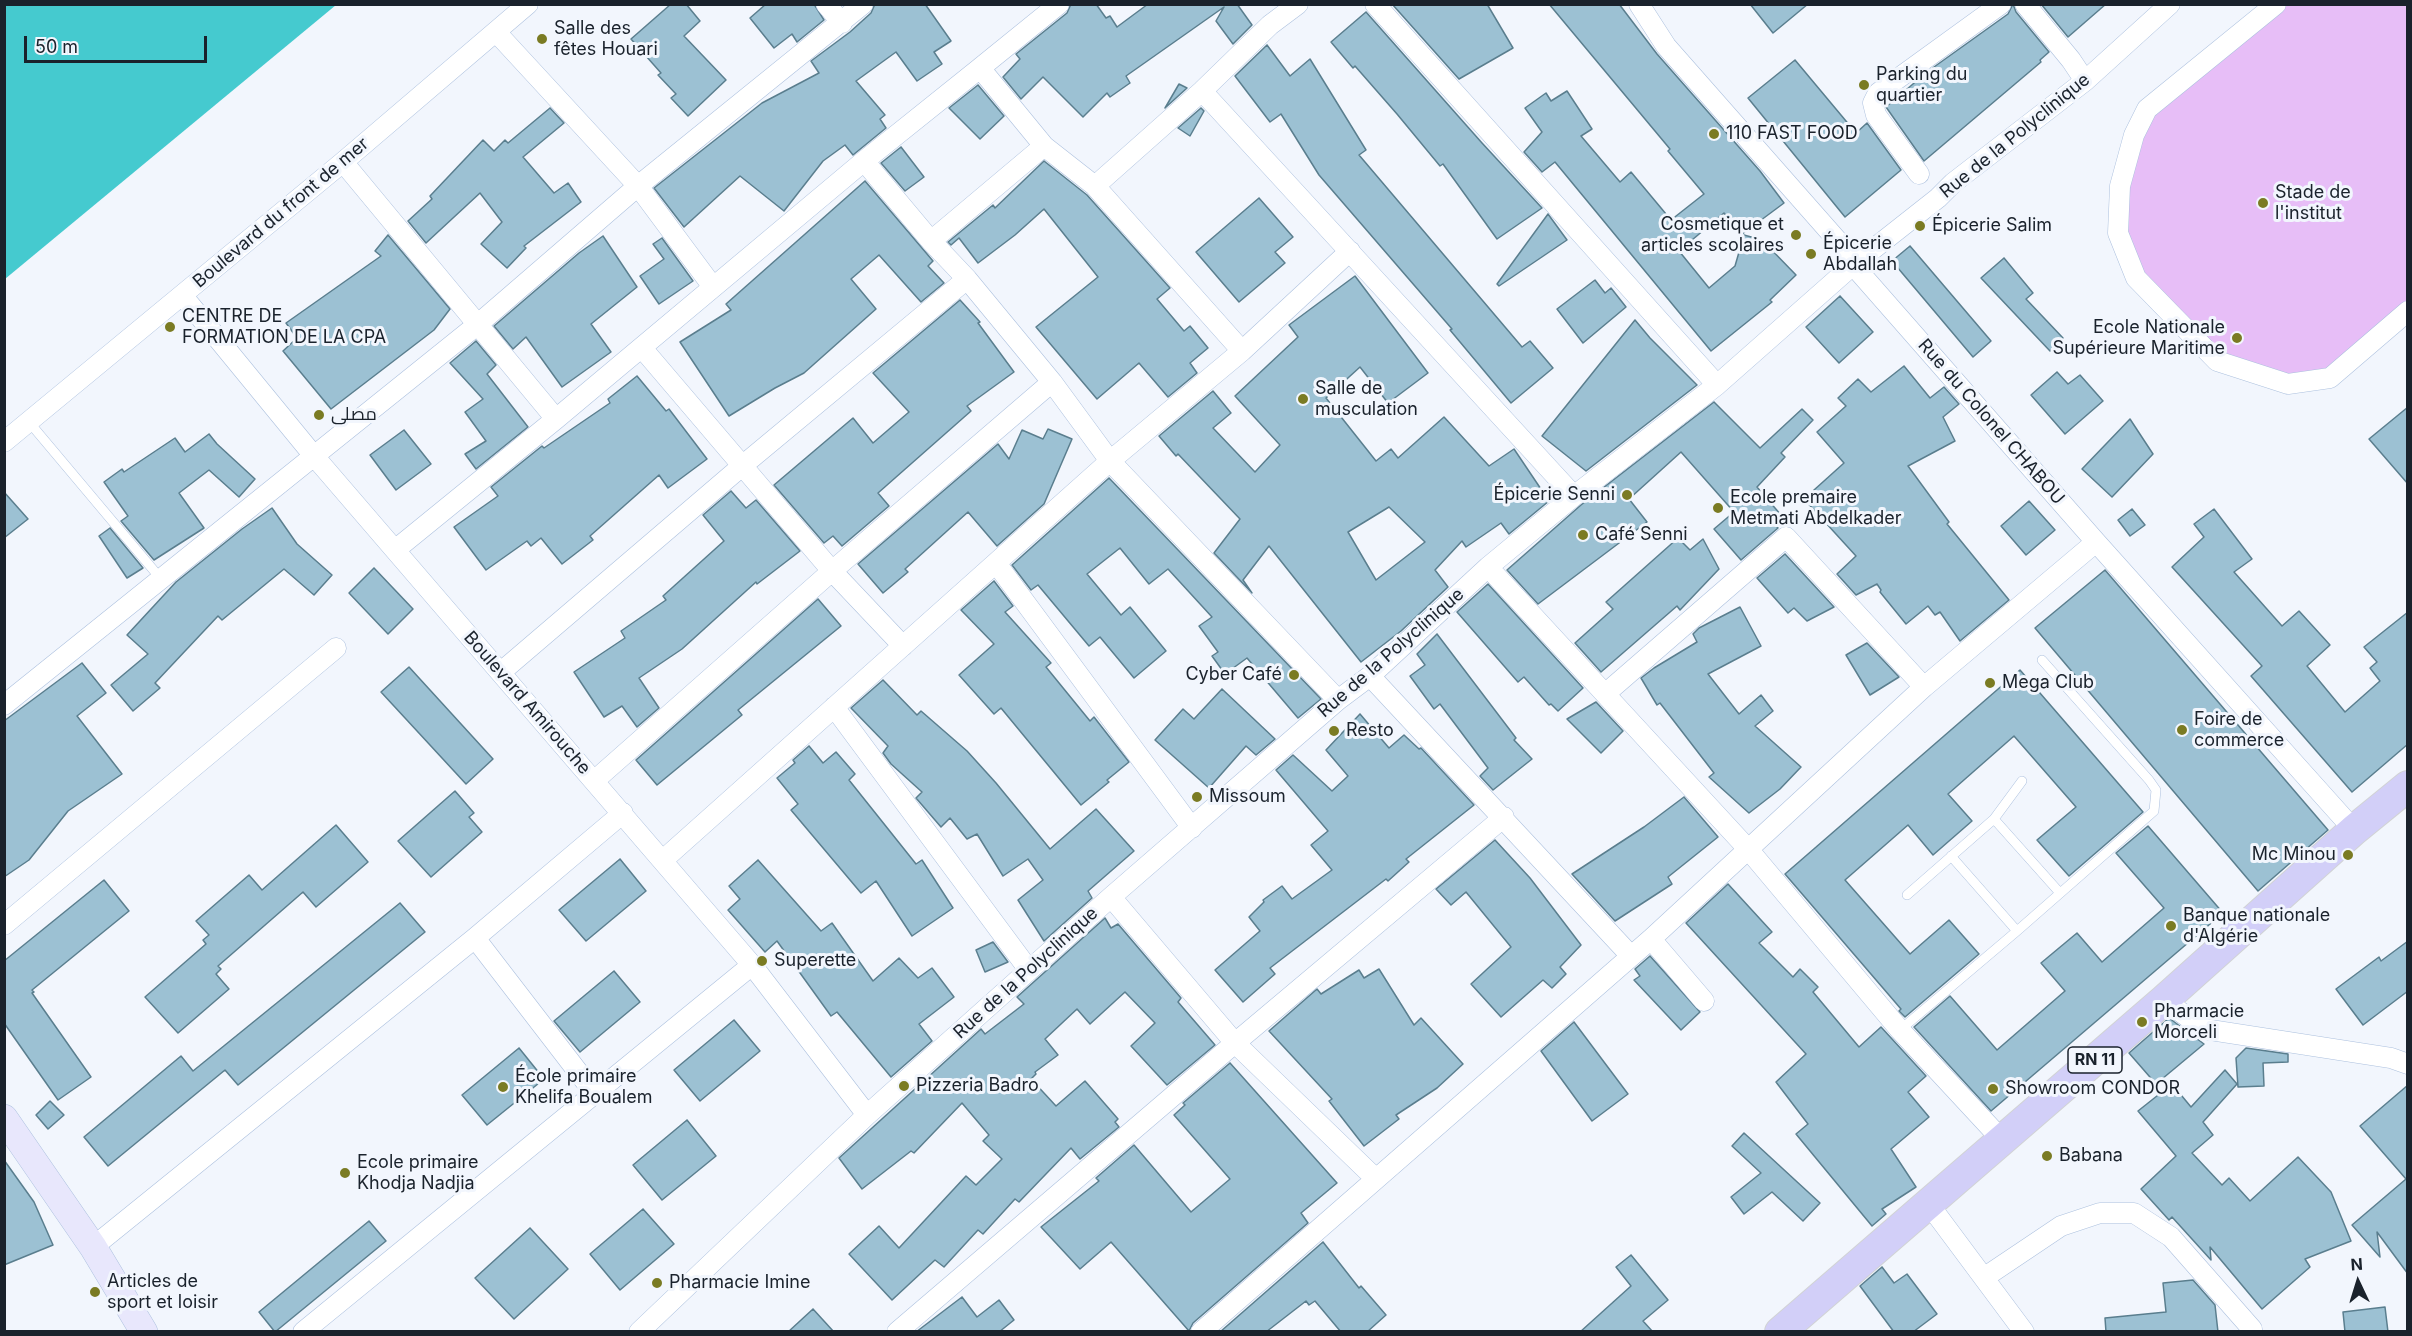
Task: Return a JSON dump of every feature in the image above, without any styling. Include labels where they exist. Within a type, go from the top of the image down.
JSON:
[{"type":"main road","name":"RN 11","points":[[1780,1332],[2164,1000],[2354,830],[2408,786]]},
{"type":"main road","points":[[4,1118],[93,1247],[144,1332]]},
{"type":"street","name":"Boulevard du front de mer","points":[[4,442],[343,162],[528,4]]},
{"type":"street","points":[[826,4],[842,23]]},
{"type":"street","points":[[4,705],[477,325],[638,186],[863,4]]},
{"type":"street","points":[[394,550],[642,348],[864,161],[1059,4]]},
{"type":"street","points":[[1095,186],[1202,91],[1270,25],[1298,4]]},
{"type":"street","points":[[1375,4],[1717,385]]},
{"type":"street","name":"Rue du Colonel CHABOU","points":[[1639,4],[1666,46],[1844,248],[1853,265],[2096,542],[2354,830]]},
{"type":"street","points":[[1919,174],[1876,115],[1873,102],[1878,93],[2001,4]]},
{"type":"street","points":[[2025,4],[2071,60],[2085,81]]},
{"type":"street","name":"Rue de la Polyclinique","points":[[650,1328],[867,1115],[1111,897],[1338,700],[1370,675],[1488,567],[1574,496],[1717,385],[1853,265],[1938,198],[1953,183],[2085,81],[2170,4]]},
{"type":"street","points":[[2276,4],[2147,109],[2134,135],[2120,186],[2118,232],[2136,278],[2217,361],[2288,384],[2330,378],[2408,311]]},
{"type":"street","points":[[496,32],[638,186],[713,286]]},
{"type":"street","points":[[980,68],[1044,146],[1095,186],[1242,351]]},
{"type":"street","points":[[1202,91],[1574,496]]},
{"type":"street","points":[[931,241],[1044,146]]},
{"type":"street","points":[[864,161],[931,241],[967,279],[1052,382],[1110,461],[1338,700]]},
{"type":"street","points":[[343,162],[556,419]]},
{"type":"street","points":[[663,860],[1110,461],[1242,351],[1350,251]]},
{"type":"street","points":[[501,672],[742,466],[967,279]]},
{"type":"street","name":"Boulevard Amirouche","points":[[182,295],[314,456],[752,965],[867,1115]]},
{"type":"street","points":[[642,348],[832,571],[903,646]]},
{"type":"street","points":[[594,781],[832,571],[1052,382]]},
{"type":"street","points":[[1605,694],[1786,537],[1924,687]]},
{"type":"street","points":[[1201,1332],[1651,939],[1924,687],[2096,542]]},
{"type":"street","points":[[996,563],[1192,828]]},
{"type":"street","points":[[1488,567],[1748,849],[1900,1029],[2002,1140]]},
{"type":"street","points":[[4,925],[336,648]]},
{"type":"street","points":[[1370,675],[1631,956]]},
{"type":"street","points":[[834,707],[1029,970]]},
{"type":"street","points":[[93,1247],[475,938],[623,813]]},
{"type":"street","points":[[897,1332],[1235,1042],[1504,817]]},
{"type":"street","points":[[1111,897],[1235,1042],[1376,1179]]},
{"type":"street","points":[[475,938],[595,1094]]},
{"type":"street","points":[[1651,939],[1704,1001]]},
{"type":"street","points":[[303,1332],[752,965]]},
{"type":"street","points":[[2164,1000],[2204,1029],[2391,1058],[2408,1064]]},
{"type":"street","points":[[1928,1203],[2024,1332]]},
{"type":"street","points":[[1985,1277],[2061,1226],[2100,1213],[2134,1213],[2171,1237],[2252,1329]]},
{"type":"lane","points":[[29,422],[161,579]]},
{"type":"lane","points":[[1900,1029],[2018,931],[2154,811],[2156,790],[2042,660]]},
{"type":"lane","points":[[1907,895],[1994,819],[2022,782]]},
{"type":"lane","points":[[1994,819],[2060,893]]},
{"type":"lane","points":[[1951,856],[2018,931]]},
{"type":"shaded area","name":"Stade de l'institut","points":[[2276,5],[2407,5],[2407,311],[2330,378],[2288,384],[2217,361],[2136,279],[2118,233],[2147,109]]},
{"type":"water","points":[[5,4],[336,4],[336,5],[5,279]]},
{"type":"building","points":[[671,4],[686,4],[700,21],[684,36],[726,80],[688,116],[671,98],[676,94],[658,75],[661,73],[631,39]]},
{"type":"building","points":[[766,4],[814,4],[824,20],[797,42],[792,34],[774,48],[750,18]]},
{"type":"building","points":[[875,4],[925,4],[951,41],[934,52],[942,64],[917,81],[896,52],[856,81],[885,115],[880,119],[886,128],[853,155],[845,145],[823,161],[784,211],[740,176],[684,227],[654,188],[762,103],[819,73],[811,61],[850,32],[871,13]]},
{"type":"building","points":[[1071,4],[1096,4],[1106,18],[1110,16],[1117,27],[1148,4],[1237,4],[1252,25],[1233,44],[1216,21],[1224,7],[1126,76],[1130,83],[1110,97],[1107,93],[1083,117],[1043,77],[1021,99],[1003,77],[1020,59],[1016,54],[1067,13]]},
{"type":"building","points":[[1392,4],[1487,4],[1513,48],[1459,79]]},
{"type":"building","points":[[1549,4],[1619,4],[1657,54],[1760,171],[1784,203],[1741,235],[1724,213],[1679,251],[1709,288],[1735,266],[1744,235],[1762,240],[1796,275],[1770,300],[1772,302],[1711,351],[1555,162],[1542,172],[1524,152],[1542,132],[1525,108],[1546,93],[1551,101],[1567,91],[1592,129],[1581,136],[1620,182],[1631,172],[1671,220],[1704,194],[1668,151],[1670,149]]},
{"type":"building","points":[[1750,4],[1808,4],[1773,33]]},
{"type":"building","points":[[2013,4],[2016,12],[2049,52],[2040,60],[2041,62],[1924,161],[1886,107],[1927,72],[2008,14]]},
{"type":"building","points":[[2041,4],[2106,4],[2068,37]]},
{"type":"building","points":[[1366,12],[1542,208],[1497,239],[1443,164],[1440,166],[1355,66],[1353,68],[1331,42]]},
{"type":"building","points":[[1267,45],[1290,76],[1310,59],[1366,150],[1359,155],[1522,347],[1530,341],[1553,368],[1511,403],[1450,330],[1452,329],[1319,175],[1281,114],[1270,122],[1235,76]]},
{"type":"building","points":[[1795,60],[1856,133],[1867,123],[1901,170],[1845,217],[1748,98]]},
{"type":"building","points":[[1179,84],[1187,88],[1165,108]]},
{"type":"building","points":[[978,85],[1004,116],[980,139],[949,108]]},
{"type":"building","points":[[550,108],[564,123],[523,157],[554,193],[568,183],[581,202],[524,246],[526,248],[507,268],[481,244],[502,222],[480,193],[426,243],[408,221],[432,199],[430,196],[483,140],[494,151],[505,140],[508,143]]},
{"type":"building","points":[[1201,108],[1204,111],[1190,136],[1178,128]]},
{"type":"building","points":[[901,147],[924,177],[905,191],[881,163]]},
{"type":"building","points":[[1044,161],[1087,195],[1170,288],[1157,299],[1184,331],[1190,326],[1208,348],[1190,363],[1197,373],[1168,397],[1139,363],[1097,399],[1036,327],[1098,277],[1044,209],[978,263],[959,238],[951,245],[948,242],[993,205],[995,208]]},
{"type":"building","points":[[865,181],[933,261],[928,266],[944,283],[921,302],[879,255],[851,279],[876,309],[804,373],[729,416],[680,342],[731,310],[726,304]]},
{"type":"building","points":[[1259,198],[1293,237],[1275,252],[1285,263],[1239,302],[1196,252]]},
{"type":"building","points":[[1548,214],[1567,240],[1499,286],[1497,284]]},
{"type":"building","points":[[388,235],[450,309],[434,330],[331,409],[283,351],[297,338],[286,323],[381,256],[375,251]]},
{"type":"building","points":[[603,236],[637,287],[591,324],[611,352],[562,387],[526,337],[513,349],[494,326],[579,253]]},
{"type":"building","points":[[662,238],[693,281],[659,304],[640,276],[664,259],[653,244]]},
{"type":"building","points":[[1910,246],[1991,341],[1973,357],[1892,261]]},
{"type":"building","points":[[2004,258],[2033,293],[2026,299],[2063,338],[2050,351],[1981,278]]},
{"type":"building","points":[[1355,276],[1428,373],[1388,403],[1360,367],[1326,398],[1376,461],[1391,449],[1398,458],[1444,417],[1489,466],[1514,449],[1549,501],[1509,534],[1501,523],[1466,547],[1462,541],[1435,570],[1448,587],[1401,631],[1361,662],[1269,546],[1243,580],[1252,593],[1214,553],[1240,519],[1178,454],[1176,456],[1159,436],[1213,391],[1231,413],[1213,428],[1255,472],[1280,445],[1235,396],[1298,337],[1289,325]],"holes":[[[1389,507],[1425,542],[1376,580],[1348,532]]]},
{"type":"building","points":[[1595,280],[1605,293],[1611,288],[1626,307],[1583,343],[1557,309]]},
{"type":"building","points":[[1840,296],[1873,332],[1839,363],[1806,327]]},
{"type":"building","points":[[960,300],[980,322],[978,323],[1014,372],[967,406],[971,411],[878,493],[889,506],[842,546],[833,536],[824,543],[774,485],[853,418],[873,443],[909,412],[873,373]]},
{"type":"building","points":[[1635,320],[1697,385],[1586,471],[1542,436]]},
{"type":"building","points":[[476,341],[496,365],[487,374],[528,427],[476,469],[465,454],[486,441],[465,412],[483,399],[450,363]]},
{"type":"building","points":[[1904,366],[1930,398],[1944,387],[1959,404],[1943,417],[1955,441],[1908,466],[1949,522],[1947,524],[2009,600],[1960,641],[1940,612],[1935,615],[1928,606],[1906,624],[1880,592],[1877,584],[1856,595],[1837,574],[1856,556],[1804,499],[1844,463],[1817,432],[1846,406],[1838,398],[1858,379],[1871,392]]},
{"type":"building","points":[[2057,372],[2068,384],[2080,375],[2103,401],[2065,434],[2031,395]]},
{"type":"building","points":[[637,376],[666,411],[669,409],[707,459],[668,488],[659,475],[590,536],[593,540],[562,564],[541,538],[531,546],[527,541],[486,570],[454,527],[498,496],[491,487],[542,446],[544,448],[610,403],[608,399]]},
{"type":"building","points":[[1714,402],[1760,448],[1802,409],[1813,420],[1781,453],[1785,457],[1757,487],[1781,515],[1773,522],[1778,528],[1741,560],[1714,529],[1734,512],[1681,452],[1629,499],[1647,522],[1538,604],[1507,570],[1581,505]]},
{"type":"building","points":[[2408,407],[2408,484],[2369,439]]},
{"type":"building","points":[[2130,419],[2153,454],[2112,497],[2082,469]]},
{"type":"building","points":[[1048,429],[1072,439],[1044,504],[997,546],[968,512],[905,569],[908,572],[883,593],[858,564],[998,444],[1009,459],[1022,430],[1043,439]]},
{"type":"building","points":[[404,430],[431,464],[396,490],[370,455]]},
{"type":"building","points":[[209,434],[255,479],[239,497],[209,470],[179,493],[204,528],[154,560],[121,521],[128,516],[104,482],[122,469],[124,472],[175,438],[185,452]]},
{"type":"building","points":[[1109,478],[1321,699],[1298,718],[1247,658],[1225,674],[1212,656],[1218,652],[1199,626],[1212,617],[1168,569],[1149,584],[1120,548],[1087,574],[1121,615],[1130,607],[1166,651],[1134,678],[1100,637],[1089,646],[1038,585],[1031,590],[1012,565]]},
{"type":"building","points":[[731,491],[746,508],[756,500],[800,551],[757,584],[756,582],[682,649],[639,678],[659,708],[637,727],[622,706],[604,717],[574,672],[625,638],[621,631],[666,600],[663,596],[724,541],[703,515]]},
{"type":"building","points":[[4,492],[28,519],[4,538]]},
{"type":"building","points":[[2029,501],[2055,530],[2026,555],[2001,526]]},
{"type":"building","points":[[272,508],[297,544],[332,575],[314,595],[284,569],[222,620],[218,616],[155,683],[160,688],[133,711],[111,685],[148,654],[127,635],[176,582]]},
{"type":"building","points":[[2132,509],[2145,525],[2130,536],[2118,520]]},
{"type":"building","points":[[2214,509],[2252,559],[2234,572],[2282,626],[2299,611],[2330,645],[2307,666],[2345,712],[2380,681],[2370,668],[2377,662],[2364,647],[2408,612],[2408,744],[2352,792],[2251,676],[2262,666],[2172,567],[2204,537],[2194,524]]},
{"type":"building","points":[[110,528],[143,568],[127,578],[99,536]]},
{"type":"building","points":[[1678,538],[1690,550],[1703,539],[1719,569],[1680,610],[1677,606],[1601,672],[1575,643],[1613,609],[1606,602]]},
{"type":"building","points":[[1785,554],[1834,607],[1807,621],[1794,608],[1788,613],[1757,578]]},
{"type":"building","points":[[374,568],[413,609],[388,634],[349,593]]},
{"type":"building","name":"Foire de commerce","points":[[2105,570],[2328,830],[2258,891],[2035,628]]},
{"type":"building","points":[[994,581],[1013,606],[1005,612],[1051,663],[1046,667],[1090,721],[1094,717],[1129,762],[1081,805],[1001,708],[994,714],[959,675],[994,644],[961,610]]},
{"type":"building","points":[[1488,584],[1583,688],[1558,711],[1551,704],[1549,705],[1524,677],[1518,682],[1457,612]]},
{"type":"building","points":[[818,599],[841,626],[738,710],[742,715],[657,785],[636,760]]},
{"type":"building","points":[[1740,607],[1761,646],[1708,674],[1739,714],[1761,695],[1773,711],[1755,726],[1801,767],[1780,789],[1749,813],[1709,777],[1714,773],[1660,703],[1657,705],[1641,678],[1697,642],[1693,634],[1699,628]]},
{"type":"building","points":[[1437,634],[1516,738],[1514,740],[1532,759],[1493,790],[1480,776],[1488,768],[1440,704],[1434,709],[1410,676],[1425,665],[1417,654]]},
{"type":"building","points":[[1867,643],[1899,677],[1870,695],[1846,655]]},
{"type":"building","points":[[82,663],[106,693],[77,716],[122,774],[68,811],[29,860],[4,877],[4,721]]},
{"type":"building","points":[[409,667],[493,759],[466,784],[381,692]]},
{"type":"building","points":[[2020,670],[2143,812],[2069,876],[2037,840],[2076,807],[2014,736],[1948,794],[1972,821],[1933,855],[1908,825],[1845,880],[1910,954],[1949,920],[1979,954],[1905,1017],[1899,1011],[1901,1009],[1785,874]]},
{"type":"building","points":[[883,680],[917,715],[921,711],[967,751],[1050,849],[1096,809],[1134,851],[1088,891],[1092,898],[1044,941],[1018,900],[1043,880],[1028,859],[1003,876],[977,834],[967,839],[950,818],[941,827],[916,798],[922,792],[891,764],[883,753],[888,746],[851,708]]},
{"type":"building","points":[[1222,689],[1275,739],[1256,755],[1246,746],[1209,788],[1155,740],[1183,709],[1194,719]]},
{"type":"building","points":[[1596,702],[1623,731],[1601,753],[1567,719]]},
{"type":"building","points":[[1360,714],[1389,748],[1404,735],[1419,749],[1421,748],[1474,805],[1406,859],[1409,862],[1388,881],[1386,879],[1270,968],[1275,974],[1243,1002],[1215,970],[1260,931],[1249,917],[1264,902],[1263,900],[1282,886],[1292,899],[1332,870],[1311,845],[1328,831],[1276,770],[1293,755],[1332,791],[1348,776],[1326,750]]},
{"type":"building","points":[[809,746],[823,763],[836,752],[855,774],[849,780],[916,864],[922,860],[953,908],[912,936],[876,881],[861,893],[791,810],[798,804],[777,778],[795,763],[793,760]]},
{"type":"building","points":[[455,791],[474,813],[469,817],[482,832],[431,877],[398,841]]},
{"type":"building","points":[[1684,797],[1718,837],[1668,877],[1672,884],[1615,921],[1572,874],[1644,827]]},
{"type":"building","points":[[336,825],[368,862],[316,907],[303,892],[218,966],[221,969],[216,974],[229,989],[178,1033],[145,997],[206,944],[203,940],[209,935],[196,921],[249,875],[262,890]]},
{"type":"building","points":[[2148,826],[2223,913],[1991,1111],[1914,1027],[1950,996],[1997,1050],[2065,991],[2041,963],[2077,933],[2102,962],[2164,908],[2116,853]]},
{"type":"building","points":[[1495,840],[1530,878],[1581,945],[1560,967],[1566,974],[1552,988],[1543,980],[1501,1017],[1471,984],[1511,947],[1466,892],[1451,905],[1436,889]]},
{"type":"building","points":[[620,859],[646,891],[586,941],[559,910]]},
{"type":"building","points":[[758,860],[821,931],[832,923],[873,981],[899,958],[918,978],[932,968],[954,997],[919,1024],[932,1041],[891,1077],[837,1012],[831,1016],[777,941],[765,952],[728,910],[740,899],[729,886]]},
{"type":"building","points":[[104,880],[129,911],[32,990],[91,1077],[58,1100],[4,1023],[4,961]]},
{"type":"building","points":[[1728,884],[1772,932],[1759,943],[1793,977],[1800,969],[1818,987],[1813,992],[1859,1047],[1881,1027],[1926,1076],[1908,1092],[1929,1117],[1891,1149],[1916,1187],[1882,1209],[1886,1214],[1872,1226],[1796,1134],[1808,1124],[1776,1082],[1806,1054],[1686,923]]},
{"type":"building","points":[[400,903],[425,932],[238,1085],[225,1070],[108,1166],[84,1137],[181,1056],[193,1071]]},
{"type":"building","points":[[1105,918],[1111,928],[1118,924],[1181,998],[1178,1002],[1215,1045],[1167,1085],[1131,1046],[1155,1023],[1125,992],[1090,1024],[1077,1009],[1045,1039],[1058,1055],[1035,1072],[1036,1074],[1031,1079],[1056,1106],[1085,1081],[1118,1119],[1115,1122],[1119,1127],[1080,1159],[1071,1148],[1019,1202],[1015,1199],[983,1234],[978,1230],[944,1267],[935,1260],[892,1300],[849,1254],[879,1226],[899,1248],[966,1176],[976,1185],[1002,1159],[983,1141],[989,1135],[962,1103],[914,1153],[911,1151],[862,1189],[839,1158],[981,1029],[985,1034],[1024,1004],[1017,997]]},
{"type":"building","points":[[2408,941],[2408,991],[2363,1025],[2336,989],[2379,957],[2381,961]]},
{"type":"building","points":[[993,942],[1008,962],[985,972],[976,950]]},
{"type":"building","points":[[1650,956],[1700,1012],[1681,1030],[1634,980],[1640,976],[1635,969]]},
{"type":"building","points":[[1379,969],[1414,1025],[1421,1018],[1463,1064],[1437,1088],[1396,1115],[1399,1119],[1364,1146],[1329,1101],[1332,1099],[1269,1031],[1317,989],[1321,994],[1359,970],[1364,978]]},
{"type":"building","points":[[614,971],[640,1002],[580,1052],[554,1021]]},
{"type":"building","points":[[2169,1018],[2204,1044],[2156,1084],[2129,1053]]},
{"type":"building","points":[[734,1020],[760,1051],[700,1101],[674,1070]]},
{"type":"building","points":[[1574,1022],[1628,1094],[1592,1121],[1541,1051]]},
{"type":"building","name":"École primaire Khelifa Boualem","points":[[519,1048],[544,1079],[487,1125],[462,1095]]},
{"type":"building","points":[[2246,1048],[2288,1054],[2288,1062],[2263,1063],[2264,1086],[2238,1087],[2236,1058]]},
{"type":"building","points":[[1230,1063],[1337,1183],[1301,1213],[1308,1223],[1193,1323],[1189,1331],[1111,1242],[1080,1269],[1041,1227],[1099,1181],[1096,1178],[1134,1145],[1191,1212],[1230,1179],[1174,1115],[1185,1105],[1183,1103]]},
{"type":"building","points":[[2225,1070],[2237,1084],[2203,1122],[2213,1135],[2192,1153],[2222,1185],[2229,1178],[2250,1201],[2298,1157],[2331,1192],[2351,1241],[2305,1259],[2310,1267],[2262,1309],[2210,1247],[2211,1260],[2172,1217],[2169,1220],[2141,1189],[2176,1156],[2138,1111],[2172,1084],[2191,1107]]},
{"type":"building","points":[[2408,1085],[2408,1274],[2377,1232],[2380,1257],[2352,1225],[2406,1179],[2360,1126]]},
{"type":"building","points":[[50,1101],[64,1115],[48,1129],[36,1115]]},
{"type":"building","points":[[687,1120],[716,1156],[662,1200],[633,1165]]},
{"type":"building","points":[[1744,1133],[1820,1203],[1803,1221],[1772,1192],[1744,1214],[1731,1197],[1761,1173],[1732,1146]]},
{"type":"building","points":[[4,1160],[34,1202],[53,1245],[4,1265]]},
{"type":"building","points":[[643,1209],[674,1244],[620,1290],[590,1254]]},
{"type":"building","points":[[369,1221],[386,1241],[275,1332],[259,1312]]},
{"type":"building","points":[[530,1228],[568,1269],[514,1319],[475,1278]]},
{"type":"building","points":[[1323,1242],[1359,1288],[1361,1286],[1386,1315],[1367,1332],[1341,1332],[1315,1301],[1309,1305],[1306,1301],[1266,1332],[1220,1332]]},
{"type":"building","points":[[1631,1255],[1668,1300],[1643,1321],[1653,1332],[1580,1332],[1631,1286],[1616,1267]]},
{"type":"building","points":[[1882,1267],[1894,1283],[1907,1274],[1937,1314],[1913,1332],[1894,1332],[1860,1286]]},
{"type":"building","points":[[2193,1280],[2215,1305],[2218,1332],[2106,1332],[2105,1318],[2166,1312],[2163,1283]]},
{"type":"building","points":[[962,1297],[977,1317],[999,1300],[1014,1320],[999,1332],[916,1332]]},
{"type":"building","points":[[2385,1307],[2388,1332],[2345,1332],[2343,1312]]},
{"type":"building","points":[[813,1309],[834,1332],[788,1332]]},
{"type":"place","name":"Salle des fêtes Houari","points":[[542,39]]},
{"type":"place","name":"Parking du quartier","points":[[1864,85]]},
{"type":"place","name":"110 FAST FOOD","points":[[1714,134]]},
{"type":"place","name":"Stade de l'institut","points":[[2263,203]]},
{"type":"place","name":"Épicerie Salim","points":[[1920,226]]},
{"type":"place","name":"Cosmetique et articles scolaires","points":[[1796,235]]},
{"type":"place","name":"Épicerie Abdallah","points":[[1811,254]]},
{"type":"place","name":"CENTRE DE FORMATION DE LA CPA","points":[[170,327]]},
{"type":"place","name":"Ecole Nationale Supérieure Maritime","points":[[2237,338]]},
{"type":"place","name":"Salle de musculation","points":[[1303,399]]},
{"type":"place","name":"مصلى","points":[[319,415]]},
{"type":"place","name":"Épicerie Senni","points":[[1627,495]]},
{"type":"place","name":"Ecole premaire Metmati Abdelkader","points":[[1718,508]]},
{"type":"place","name":"Café Senni","points":[[1583,535]]},
{"type":"place","name":"Cyber Café","points":[[1294,675]]},
{"type":"place","name":"Mega Club","points":[[1990,683]]},
{"type":"place","name":"Foire de commerce","points":[[2182,730]]},
{"type":"place","name":"Resto","points":[[1334,731]]},
{"type":"place","name":"Missoum","points":[[1197,797]]},
{"type":"place","name":"Mc Minou","points":[[2348,855]]},
{"type":"place","name":"Banque nationale d'Algérie","points":[[2171,926]]},
{"type":"place","name":"Superette","points":[[762,961]]},
{"type":"place","name":"Pharmacie Morceli","points":[[2142,1022]]},
{"type":"place","name":"Pizzeria Badro","points":[[904,1086]]},
{"type":"place","name":"École primaire Khelifa Boualem","points":[[503,1087]]},
{"type":"place","name":"Showroom CONDOR","points":[[1993,1089]]},
{"type":"place","name":"Babana","points":[[2047,1156]]},
{"type":"place","name":"Ecole primaire Khodja Nadjia","points":[[345,1173]]},
{"type":"place","name":"Pharmacie Imine","points":[[657,1283]]},
{"type":"place","name":"Articles de sport et loisir","points":[[95,1292]]}]
